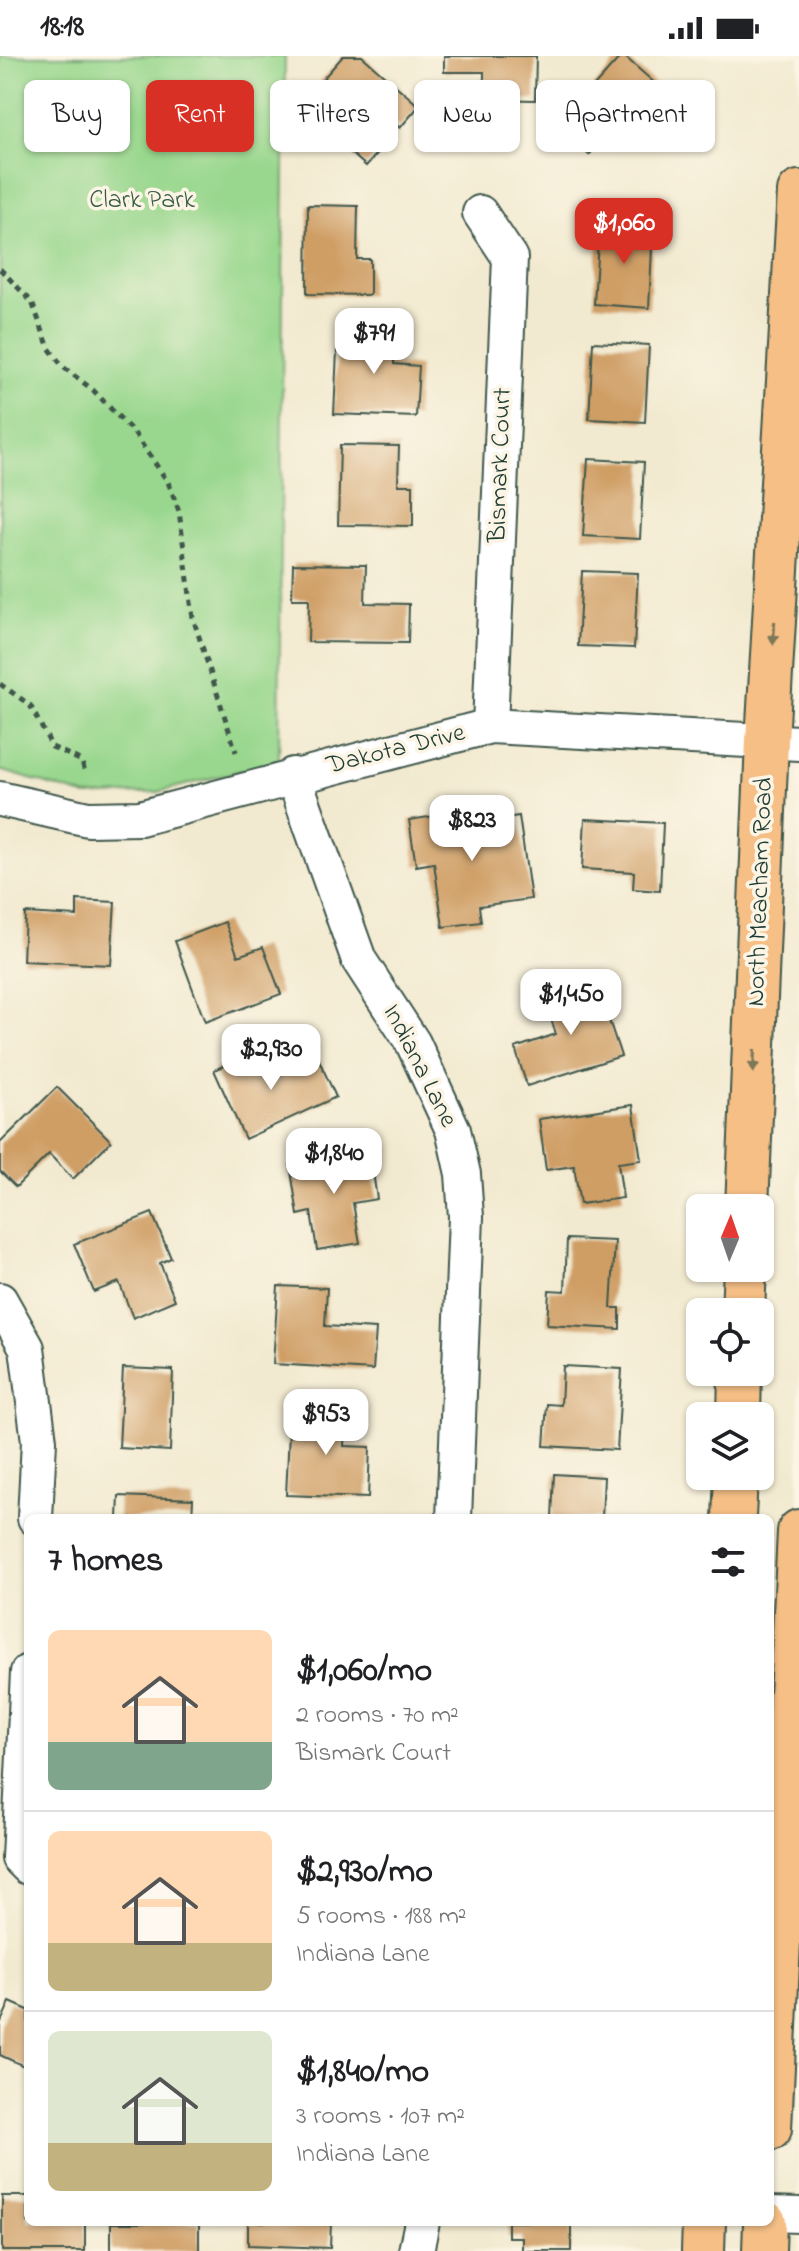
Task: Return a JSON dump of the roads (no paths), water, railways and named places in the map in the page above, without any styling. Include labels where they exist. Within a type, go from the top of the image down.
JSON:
[{"type":"main road","name":"North Meacham Road","points":[[748,1194],[783,742],[799,192]]},
{"type":"main road","points":[[734,1514],[735,1490]]},
{"type":"main road","points":[[774,2047],[799,1531]]},
{"type":"main road","points":[[703,2251],[704,2226]]},
{"type":"main road","points":[[764,2251],[765,2226]]},
{"type":"street","name":"Bismark Court","points":[[480,213],[510,258],[490,726]]},
{"type":"street","name":"Dakota Drive","points":[[0,799],[88,819],[140,818],[293,775],[490,726],[783,742]]},
{"type":"street","name":"Indiana Lane","points":[[293,775],[359,960],[413,1043],[453,1130],[463,1174],[466,1217],[454,1514]]},
{"type":"street","points":[[0,1300],[27,1348],[39,1441],[35,1514]]},
{"type":"street","points":[[16,1865],[24,1736]]},
{"type":"street","points":[[774,2214],[799,2215]]},
{"type":"street","points":[[416,2251],[421,2226]]},
{"type":"park label","name":"Clark Park","points":[[142,201]]}]
